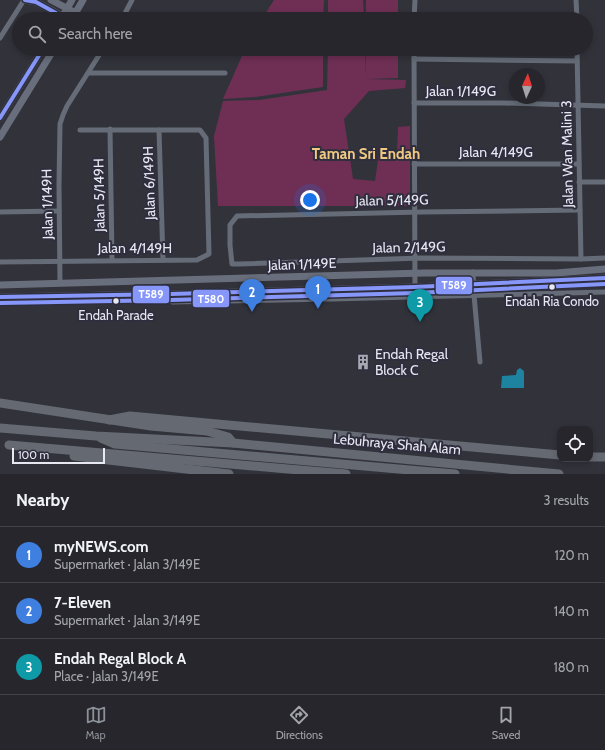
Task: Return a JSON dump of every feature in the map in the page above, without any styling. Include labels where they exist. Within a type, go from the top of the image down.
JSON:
[{"type":"highway","points":[[0,402],[151,426],[207,431],[228,437],[233,443]]},
{"type":"highway","points":[[109,420],[130,416],[557,455]]},
{"type":"highway","points":[[0,428],[96,436],[115,444],[455,474]]},
{"type":"highway","name":"Lebuhraya Shah Alam","points":[[96,436],[233,443],[559,474]]},
{"type":"highway","points":[[5,444],[89,458],[228,474]]},
{"type":"highway","points":[[5,444],[346,474]]},
{"type":"highway","points":[[593,457],[605,457]]},
{"type":"street","points":[[16,12],[24,0],[36,2],[54,12]]},
{"type":"street","points":[[51,0],[67,8],[70,12]]},
{"type":"street","points":[[66,12],[72,0]]},
{"type":"street","points":[[76,12],[83,0]]},
{"type":"street","points":[[126,12],[132,0]]},
{"type":"street","points":[[414,12],[415,0]]},
{"type":"street","points":[[576,0],[577,12]]},
{"type":"street","points":[[0,38],[12,19]]},
{"type":"street","points":[[0,118],[39,56]]},
{"type":"street","points":[[0,137],[50,56]]},
{"type":"street","points":[[88,73],[99,56]]},
{"type":"street","name":"Jalan Wan Malini 3","points":[[577,56],[581,259]]},
{"type":"street","points":[[415,286],[414,59],[577,61]]},
{"type":"street","points":[[88,73],[225,73]]},
{"type":"street","name":"Jalan 1/149H","points":[[60,284],[60,124],[67,106],[88,73]]},
{"type":"street","name":"Jalan 1/149G","points":[[414,103],[504,103],[605,106]]},
{"type":"street","name":"Jalan 5/149H","points":[[110,129],[112,260]]},
{"type":"street","points":[[80,130],[159,130]]},
{"type":"street","name":"Jalan 4/149H","points":[[0,262],[197,260],[209,254],[206,138],[200,130],[159,130]]},
{"type":"street","name":"Jalan 6/149H","points":[[159,130],[163,260]]},
{"type":"street","name":"Jalan 4/149G","points":[[414,164],[578,164]]},
{"type":"street","points":[[579,182],[605,182]]},
{"type":"street","name":"Jalan 5/149G","points":[[230,245],[230,225],[237,216],[580,210]]},
{"type":"street","points":[[0,212],[59,211]]},
{"type":"street","name":"Jalan 2/149G","points":[[230,245],[232,264],[415,259],[605,258]]},
{"type":"street","name":"Jalan 1/149E","points":[[0,285],[415,273],[556,273],[605,269]]},
{"type":"street","points":[[473,272],[480,362]]},
{"type":"street","name":"Jalan 1/149E","points":[[0,297],[171,294],[605,278]]},
{"type":"street","points":[[172,302],[605,292]]},
{"type":"shaded area","points":[[274,0],[324,0],[323,12],[266,12]]},
{"type":"shaded area","points":[[328,0],[363,0],[364,12],[328,12]]},
{"type":"shaded area","points":[[366,0],[398,0],[398,12],[366,12]]},
{"type":"shaded area","points":[[242,56],[323,56],[323,87],[255,97],[223,99]]},
{"type":"shaded area","points":[[328,56],[365,56],[366,76],[366,56],[398,56],[398,78],[366,79],[406,80],[405,88],[369,91],[344,119],[353,179],[375,181],[379,154],[397,154],[398,127],[410,126],[410,206],[218,206],[214,136],[223,101],[259,100],[327,90]]},
{"type":"water","points":[[520,368],[524,371],[524,388],[501,388],[502,376],[516,375],[517,370]]},
{"type":"transit line","name":"T589","points":[[25,0],[36,2],[54,12]]},
{"type":"transit line","name":"T589","points":[[0,118],[39,56]]},
{"type":"transit line","name":"T589","points":[[0,297],[415,287],[605,278]]},
{"type":"transit line","name":"T580","points":[[0,303],[415,293],[605,284]]},
{"type":"place","name":"Endah Ria Condo","points":[[552,287]]},
{"type":"place","name":"Endah Parade","points":[[116,301]]},
{"type":"place","name":"myNEWS.com","points":[[318,309]]},
{"type":"place","name":"7-Eleven","points":[[252,312]]},
{"type":"place","name":"Endah Regal Block A","points":[[420,322]]},
{"type":"place","name":"Endah Regal Block C","points":[[363,362]]},
{"type":"district","name":"Taman Sri Endah","points":[[366,154]]}]
